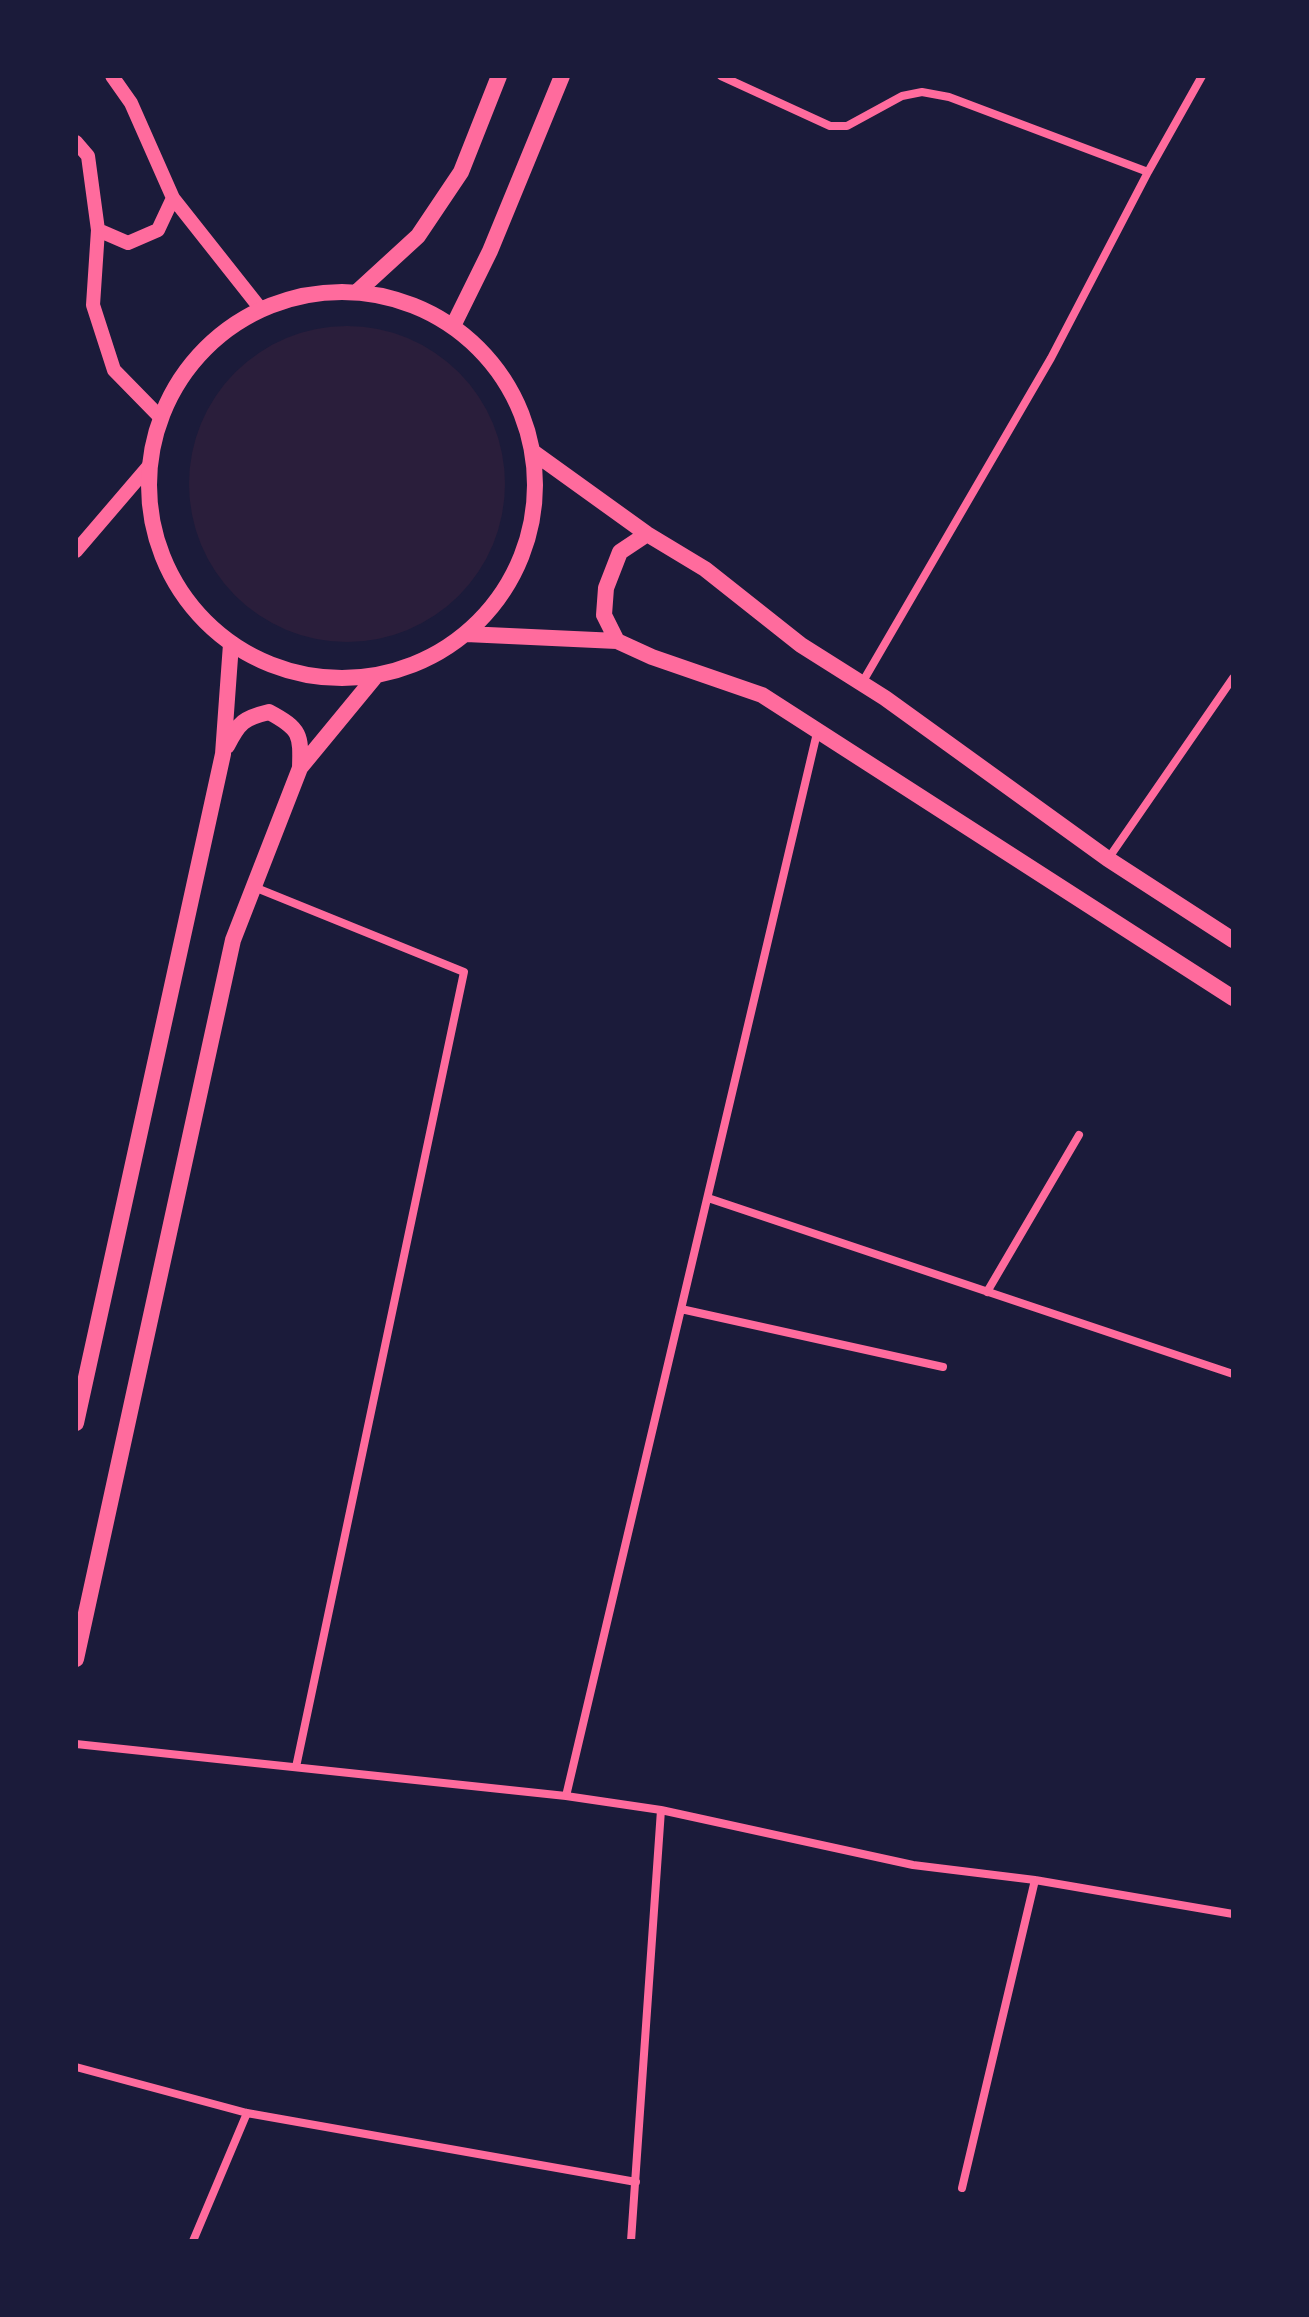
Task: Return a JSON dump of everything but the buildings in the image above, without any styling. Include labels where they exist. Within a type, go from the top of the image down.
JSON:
[{"type":"main road","points":[[358,291],[418,236],[461,172],[499,76]]},
{"type":"main road","points":[[453,326],[490,251],[562,76]]},
{"type":"main road","points":[[358,291],[408,302],[453,326],[490,360],[518,403],[533,452],[535,502],[524,552],[500,597],[466,634],[423,661],[375,677],[325,679],[276,667],[231,644],[193,609],[166,567],[151,518],[148,467],[160,417],[183,372],[217,335],[260,308],[308,293],[358,291]]},
{"type":"main road","points":[[533,452],[647,534],[705,569],[801,645],[885,698],[1108,859],[1233,940]]},
{"type":"main road","points":[[617,641],[604,615],[606,588],[620,552],[647,534]]},
{"type":"main road","points":[[466,634],[617,641],[652,657],[762,695],[1233,998]]},
{"type":"main road","points":[[76,1423],[223,754],[231,644]]},
{"type":"main road","points":[[76,1659],[233,940],[300,768],[375,677]]},
{"type":"main road","points":[[223,754],[235,729],[247,718],[269,712],[288,722],[300,739],[300,768]]},
{"type":"street","points":[[112,76],[131,103],[173,198],[260,308]]},
{"type":"street","points":[[721,76],[830,126],[847,126],[902,96],[922,92],[949,97],[1148,172]]},
{"type":"street","points":[[861,684],[1051,358],[1202,76]]},
{"type":"street","points":[[76,142],[88,156],[98,230],[93,305],[114,370],[160,417]]},
{"type":"street","points":[[98,230],[128,243],[158,230],[173,198]]},
{"type":"street","points":[[76,551],[148,467]]},
{"type":"street","points":[[1108,859],[1233,678]]},
{"type":"street","points":[[566,1796],[817,733]]},
{"type":"street","points":[[254,887],[464,972],[296,1767]]},
{"type":"street","points":[[987,1292],[1079,1135]]},
{"type":"street","points":[[708,1198],[1233,1374]]},
{"type":"street","points":[[681,1309],[943,1367]]},
{"type":"street","points":[[76,1744],[566,1796],[661,1810],[913,1865],[1035,1880],[1233,1914]]},
{"type":"street","points":[[631,2241],[661,1810]]},
{"type":"street","points":[[962,2188],[1035,1880]]},
{"type":"street","points":[[76,2067],[247,2113],[636,2182]]},
{"type":"street","points":[[193,2241],[247,2113]]},
{"type":"shaded area","points":[[347,326],[378,329],[407,338],[435,353],[459,372],[478,396],[493,424],[502,453],[505,484],[502,515],[493,544],[478,572],[459,596],[435,615],[407,630],[378,639],[347,642],[316,639],[287,630],[259,615],[235,596],[216,572],[201,544],[192,515],[189,484],[192,453],[201,424],[216,396],[235,372],[259,353],[287,338],[316,329]]}]
